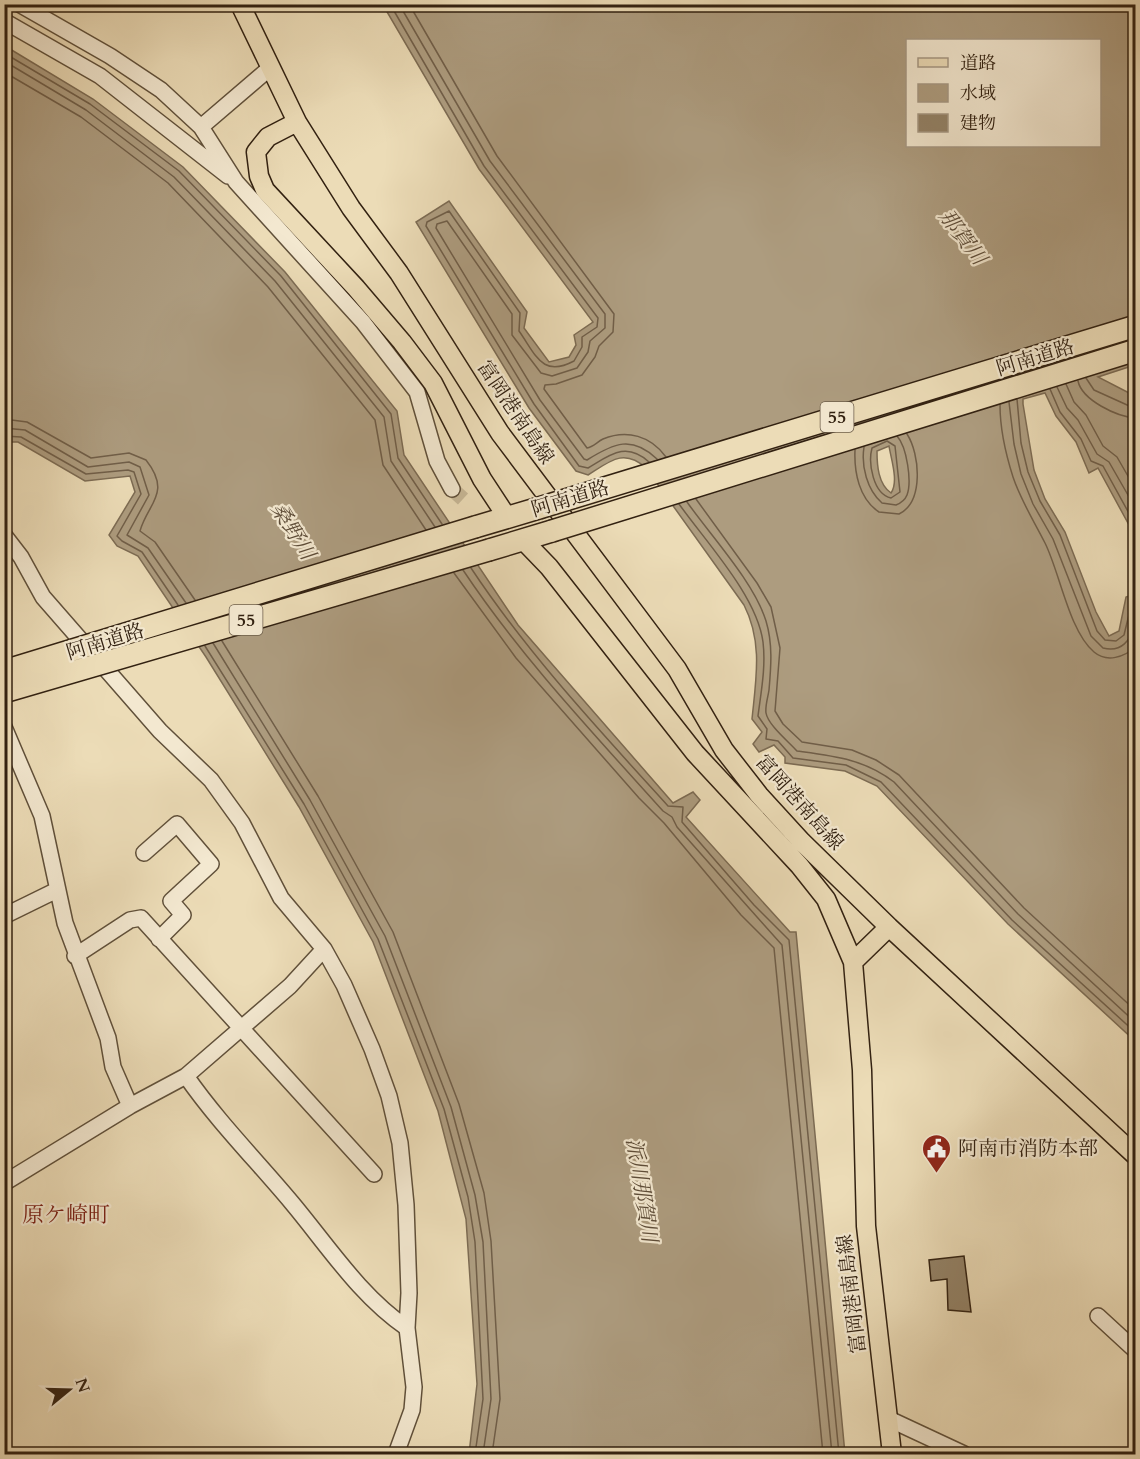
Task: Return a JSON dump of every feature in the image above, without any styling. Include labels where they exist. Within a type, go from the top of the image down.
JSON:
[{"type":"highway","name":"阿南道路","points":[[4,671],[1136,327]]},
{"type":"highway","name":"阿南道路","points":[[4,692],[523,540],[1136,350]]},
{"type":"main road","name":"富岡港南島線","points":[[240,4],[297,122],[351,208],[399,273],[500,433],[677,669],[724,750],[759,795],[802,842],[889,927],[1136,1156]]},
{"type":"main road","points":[[297,122],[268,137],[256,152],[259,176],[265,190],[356,288],[433,383],[482,479],[507,517]]},
{"type":"main road","name":"富岡港南島線","points":[[523,540],[549,567],[695,753],[806,873],[826,899],[853,962],[861,1060],[866,1226],[892,1455]]},
{"type":"main road","points":[[853,962],[889,927]]},
{"type":"street","points":[[19,4],[136,73],[161,90],[201,127],[236,182],[363,322],[417,392],[437,462],[452,489]]},
{"type":"street","points":[[4,21],[100,76],[236,182]]},
{"type":"street","points":[[201,127],[271,67]]},
{"type":"street","points":[[4,535],[21,557],[42,597],[160,731],[211,780],[242,823],[281,898],[324,950],[344,985],[372,1049],[389,1096],[400,1143],[409,1293],[406,1328],[414,1387],[412,1410],[396,1455]]},
{"type":"street","points":[[4,727],[42,816],[57,890],[75,956],[93,996],[108,1038],[114,1067],[130,1106]]},
{"type":"street","points":[[144,853],[177,824],[212,864],[171,902],[183,915],[159,939]]},
{"type":"street","points":[[4,916],[57,890]]},
{"type":"street","points":[[75,956],[130,920],[141,918],[374,1174]]},
{"type":"street","points":[[4,1183],[130,1106],[186,1076],[290,986],[324,950]]},
{"type":"street","points":[[186,1076],[207,1106],[276,1183],[368,1297],[406,1328]]},
{"type":"street","points":[[1098,1316],[1136,1351]]},
{"type":"street","points":[[889,1419],[964,1455]]},
{"type":"water","name":"那賀川","points":[[383,5],[1135,5],[1135,365],[1098,377],[1135,396],[1135,553],[1129,525],[1098,468],[1089,473],[1076,442],[1056,416],[1045,393],[1023,399],[1023,404],[1034,470],[1045,499],[1065,532],[1096,612],[1109,636],[1119,631],[1126,597],[1135,594],[1135,1041],[1008,924],[877,786],[845,771],[785,763],[785,757],[774,745],[759,752],[753,744],[762,732],[752,719],[756,647],[750,619],[744,605],[646,468],[638,462],[624,458],[610,461],[588,475],[576,471],[529,408],[416,222],[449,201],[527,312],[524,328],[549,362],[569,357],[576,345],[574,335],[593,322],[479,169]],"holes":[[[889,446],[894,483],[891,493],[883,485],[878,468],[877,451]]]},
{"type":"water","points":[[5,46],[93,99],[183,167],[285,272],[397,411],[404,455],[518,625],[673,803],[693,792],[700,800],[686,817],[790,932],[796,932],[845,1454],[469,1454],[477,1384],[466,1219],[438,1111],[373,942],[299,807],[206,657],[138,556],[117,546],[109,535],[135,492],[130,476],[85,481],[18,442],[5,442]]},
{"type":"building","points":[[964,1256],[971,1312],[948,1310],[947,1279],[931,1281],[929,1260]]},
{"type":"tunnel","points":[[452,489],[463,499]]},
{"type":"place","name":"阿南市消防本部","points":[[937,1174]]},
{"type":"district","name":"原ケ崎町","points":[[66,1214]]},
{"type":"water label","name":"桑野川","points":[[293,531]]},
{"type":"water label","name":"派川那賀川","points":[[642,1190]]}]
